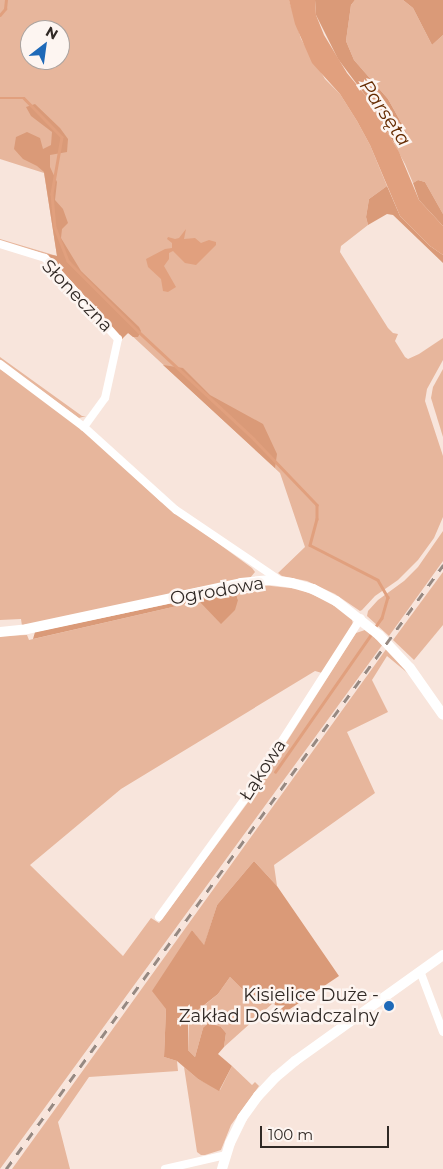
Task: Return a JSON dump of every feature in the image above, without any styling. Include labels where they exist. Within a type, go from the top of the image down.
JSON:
[{"type":"street","name":"Słoneczna","points":[[0,244],[45,258],[118,339],[105,398],[84,427]]},
{"type":"street","points":[[0,364],[84,427],[176,510],[281,581]]},
{"type":"street","name":"Ogrodowa","points":[[0,632],[27,629],[240,583],[281,581],[320,592],[361,618],[404,660],[443,714]]},
{"type":"street","name":"Łąkowa","points":[[159,917],[244,800],[361,618]]},
{"type":"street","points":[[222,1169],[226,1155],[246,1112],[276,1077],[295,1061],[443,955]]},
{"type":"street","points":[[420,971],[443,1032]]},
{"type":"street","points":[[165,1169],[226,1155]]},
{"type":"shaded area","points":[[0,0],[289,0],[301,39],[325,79],[340,94],[357,121],[370,145],[387,186],[369,199],[366,217],[368,225],[341,246],[340,252],[388,328],[393,333],[398,334],[395,341],[405,357],[408,359],[419,354],[443,338],[443,360],[427,389],[425,401],[443,456],[443,517],[434,538],[418,560],[398,580],[375,596],[362,610],[360,611],[335,594],[307,581],[282,576],[278,573],[305,547],[280,473],[129,333],[125,334],[122,339],[49,255],[0,241],[0,239],[57,256],[44,173],[0,159]]},
{"type":"shaded area","points":[[289,0],[315,0],[316,15],[324,35],[347,73],[365,95],[399,152],[419,200],[443,226],[443,255],[430,246],[400,216],[370,145],[357,121],[340,94],[312,63],[295,24]]},
{"type":"shaded area","points":[[315,0],[355,0],[351,5],[346,41],[354,60],[388,99],[408,135],[403,143],[393,142],[365,95],[338,59],[316,15]]},
{"type":"shaded area","points":[[355,0],[403,0],[413,8],[432,45],[443,35],[443,214],[425,182],[418,180],[413,183],[393,142],[403,143],[408,135],[388,99],[354,60],[346,41],[351,5]]},
{"type":"shaded area","points":[[403,0],[443,0],[443,35],[432,45],[413,8]]},
{"type":"shaded area","points":[[35,104],[60,128],[68,139],[67,152],[50,155],[50,167],[57,182],[55,200],[63,209],[68,223],[62,229],[61,238],[81,271],[139,327],[141,331],[138,337],[133,337],[128,333],[122,339],[47,254],[57,256],[44,172],[23,159],[14,149],[16,137],[27,132],[40,138],[43,149],[51,145],[52,132],[31,116],[26,107]]},
{"type":"shaded area","points":[[418,180],[425,182],[443,214],[443,226],[419,200],[413,183]]},
{"type":"shaded area","points":[[387,186],[400,216],[430,246],[443,255],[443,263],[393,215],[387,214],[368,225],[366,217],[369,199]]},
{"type":"shaded area","points":[[186,229],[184,239],[195,238],[201,243],[209,240],[216,242],[216,245],[196,265],[185,263],[173,251],[169,253],[169,259],[164,266],[176,287],[168,292],[163,291],[161,279],[148,267],[146,259],[165,249],[172,248],[172,243],[167,239],[168,237],[179,238]]},
{"type":"shaded area","points":[[0,357],[82,416],[86,416],[79,418],[0,360]]},
{"type":"shaded area","points":[[163,365],[183,368],[210,395],[263,424],[277,454],[275,468]]},
{"type":"shaded area","points":[[0,369],[41,396],[100,445],[160,501],[255,572],[250,578],[22,626],[21,619],[0,620]]},
{"type":"shaded area","points":[[443,369],[443,437],[431,398],[433,387]]},
{"type":"shaded area","points":[[443,531],[443,561],[389,636],[367,616],[368,611],[378,600],[404,581],[418,567]]},
{"type":"shaded area","points":[[443,572],[443,625],[414,660],[393,640]]},
{"type":"shaded area","points":[[262,585],[299,589],[330,602],[352,619],[353,625],[322,673],[315,671],[121,789],[30,865],[123,956],[151,918],[159,923],[249,801],[356,633],[365,630],[383,644],[0,1169],[0,636],[27,635],[29,640],[199,601],[238,600],[235,590]]},
{"type":"shaded area","points":[[235,590],[238,600],[235,610],[221,624],[199,601],[33,639],[35,632]]},
{"type":"shaded area","points":[[387,648],[410,675],[387,656],[372,680],[388,712],[347,732],[375,793],[274,865],[277,886],[254,861],[217,905],[204,946],[192,930],[166,1009],[164,1057],[177,1061],[178,1071],[89,1077],[58,1122],[70,1169],[12,1169]]},
{"type":"shaded area","points":[[254,861],[277,886],[339,976],[284,1013],[273,1003],[251,998],[230,977],[218,994],[188,1018],[188,1050],[195,1057],[203,1028],[209,1023],[221,1027],[226,1033],[224,1047],[218,1054],[232,1066],[219,1091],[198,1079],[177,1061],[164,1057],[166,1009],[152,991],[192,930],[204,945],[217,905]]},
{"type":"shaded area","points":[[230,977],[251,998],[273,1003],[224,1047],[226,1033],[221,1027],[203,1028],[195,1057],[188,1050],[189,1018],[218,994]]},
{"type":"shaded area","points":[[232,1066],[252,1085],[255,1082],[259,1086],[231,1125],[221,1150],[201,1155],[197,1152],[184,1067],[198,1079],[220,1090]]},
{"type":"waterway","points":[[0,15],[5,9],[6,0]]},
{"type":"waterway","points":[[0,98],[24,98],[62,137],[52,194],[55,227],[68,261],[139,332],[254,439],[317,505],[317,519],[310,545],[378,580],[388,597],[382,618],[375,628]]},
{"type":"waterway","points":[[275,772],[372,633]]},
{"type":"railway","points":[[6,1169],[443,565]]},
{"type":"place","name":"Kisielice Duże - Zakład Doświadczalny","points":[[389,1006]]},
{"type":"water label","name":"Parsęta","points":[[385,113]]}]
